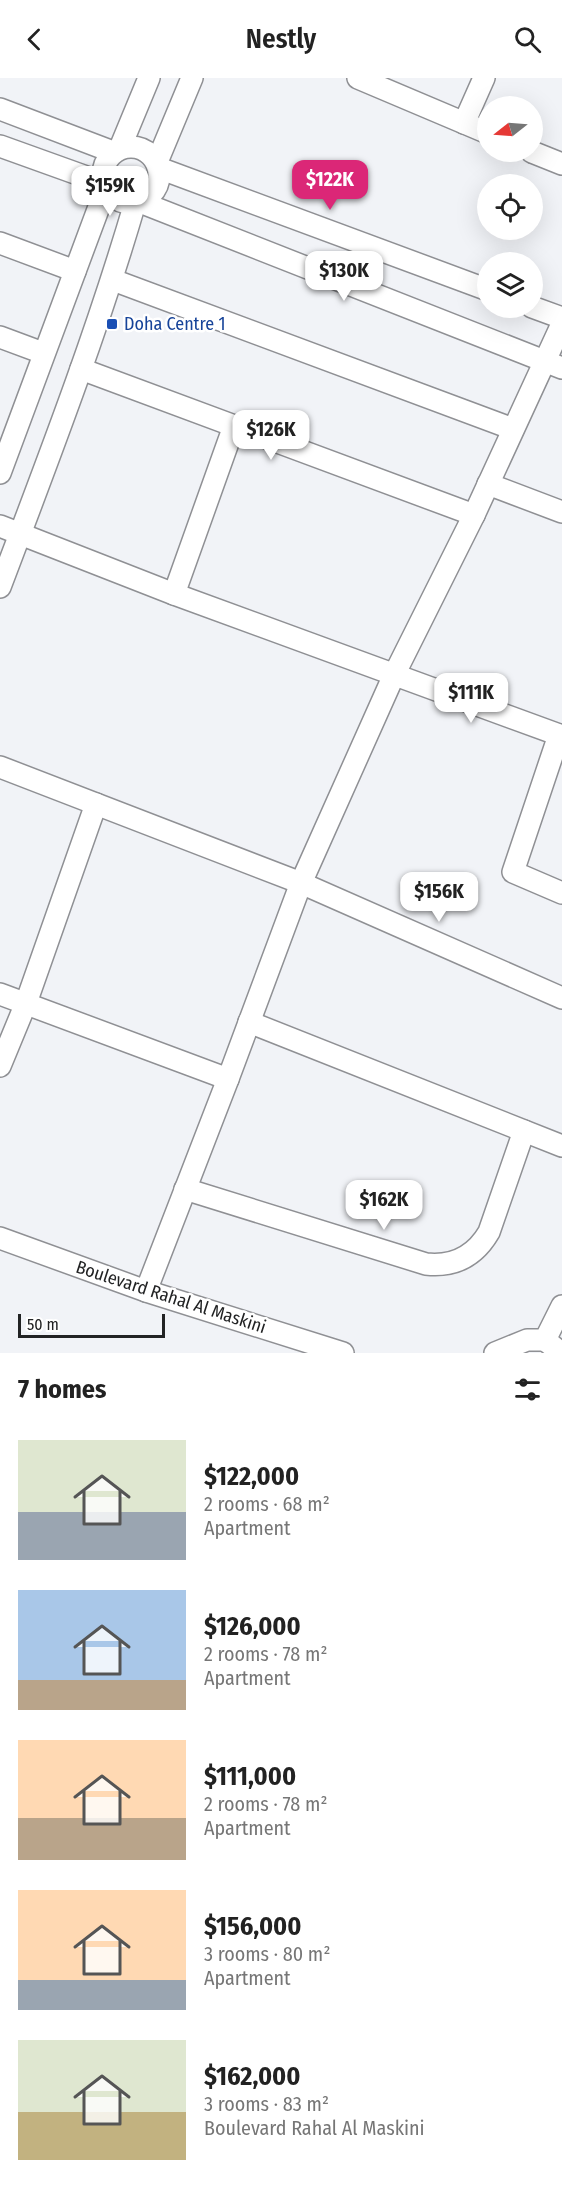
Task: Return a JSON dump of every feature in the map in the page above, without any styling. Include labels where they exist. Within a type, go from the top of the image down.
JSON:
[{"type":"street","points":[[0,473],[104,186],[104,166],[117,150],[149,78]]},
{"type":"street","points":[[0,587],[10,530],[81,369],[138,203],[152,194],[159,182],[158,165],[192,78]]},
{"type":"street","points":[[358,78],[477,128]]},
{"type":"street","points":[[464,123],[484,78]]},
{"type":"street","points":[[0,109],[117,150],[131,146],[141,148],[151,154],[158,165],[477,286]]},
{"type":"street","points":[[0,146],[104,186],[113,197],[124,203],[138,203],[554,364]]},
{"type":"street","points":[[543,156],[562,164]]},
{"type":"street","points":[[0,243],[75,271]]},
{"type":"street","points":[[113,280],[513,429]]},
{"type":"street","points":[[543,311],[562,318]]},
{"type":"street","points":[[146,1291],[301,883],[394,675],[474,515],[513,429],[554,364],[562,324]]},
{"type":"street","points":[[0,337],[43,353]]},
{"type":"street","points":[[81,369],[474,515]]},
{"type":"street","points":[[174,594],[234,426]]},
{"type":"street","points":[[488,484],[562,512]]},
{"type":"street","points":[[10,530],[174,594],[561,736],[513,872],[562,893]]},
{"type":"street","points":[[0,767],[301,883],[562,998]]},
{"type":"street","points":[[0,1066],[26,1003],[96,804]]},
{"type":"street","points":[[0,994],[228,1079]]},
{"type":"street","points":[[249,1022],[562,1146]]},
{"type":"street","points":[[184,1189],[426,1264],[440,1266],[454,1263],[470,1255],[489,1232],[524,1131]]},
{"type":"street","name":"Boulevard Rahal Al Maskini","points":[[0,1238],[146,1291],[343,1353]]},
{"type":"street","points":[[495,1353],[527,1340],[553,1347],[562,1306]]},
{"type":"place","name":"Doha Centre 1","points":[[112,324]]}]
